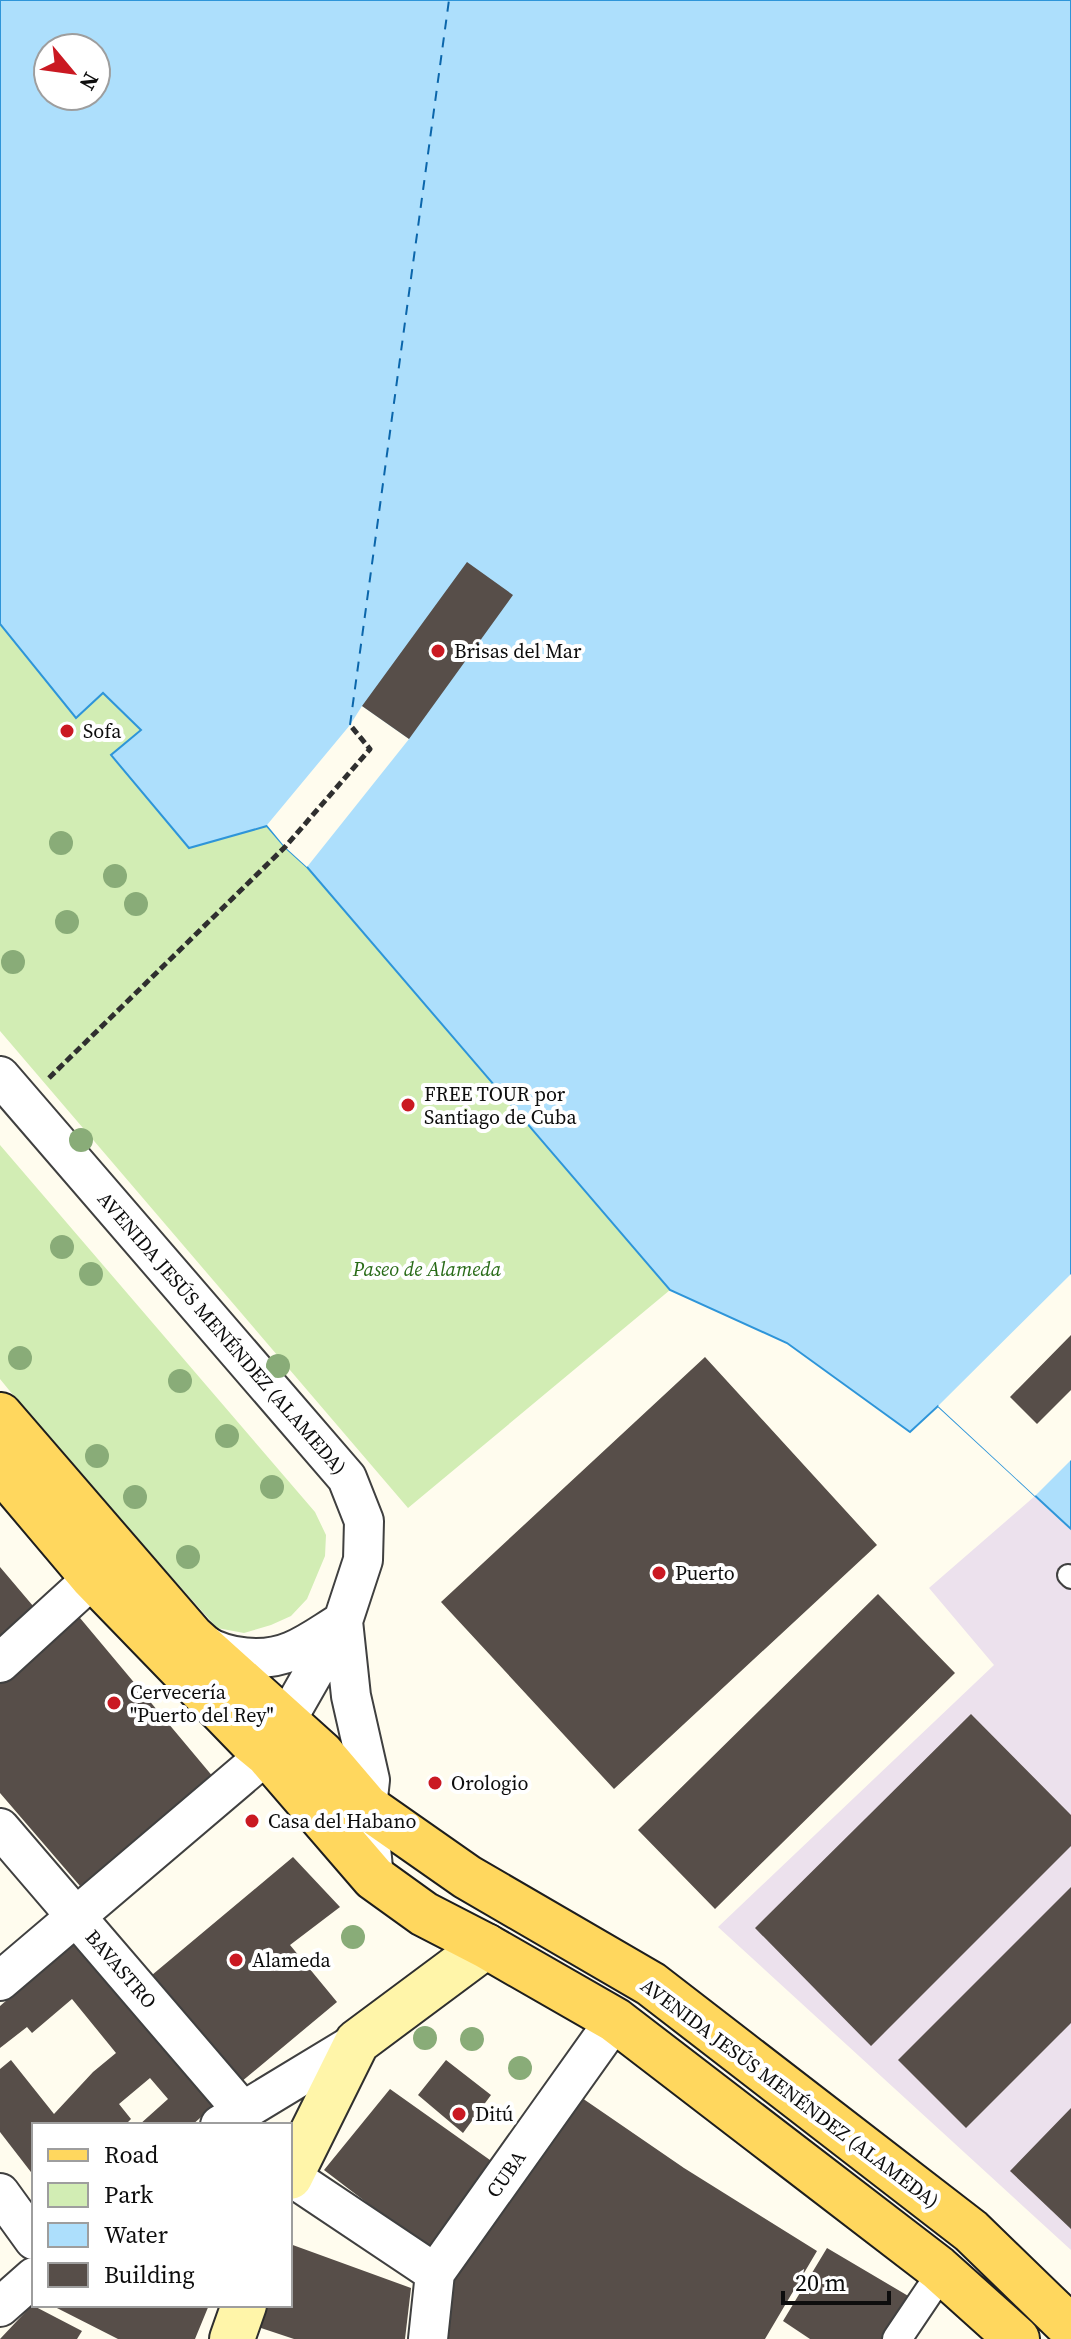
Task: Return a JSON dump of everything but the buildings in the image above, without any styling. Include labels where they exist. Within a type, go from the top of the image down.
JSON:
[{"type":"main road","name":"AVENIDA JESÚS MENÉNDEZ (ALAMEDA)","points":[[0,1415],[276,1737],[374,1878],[424,1914],[615,2020],[938,2268],[1017,2339]]},
{"type":"main road","name":"AVENIDA JESÚS MENÉNDEZ (ALAMEDA)","points":[[0,1468],[93,1578],[250,1740],[276,1737],[321,1753],[367,1807],[467,1877],[651,1984],[971,2231],[1071,2328]]},
{"type":"main road","points":[[292,2172],[357,2042],[486,1946]]},
{"type":"main road","points":[[232,2339],[243,2307]]},
{"type":"street","name":"AVENIDA JESÚS MENÉNDEZ (ALAMEDA)","points":[[12,1089],[347,1478],[364,1521],[363,1560],[343,1621],[276,1737]]},
{"type":"street","points":[[0,1663],[93,1578]]},
{"type":"street","name":"AVENIDA JESÚS MENÉNDEZ (ALAMEDA)","points":[[191,1636],[213,1651],[248,1659],[290,1652],[343,1621]]},
{"type":"street","name":"AVENIDA JESÚS MENÉNDEZ (ALAMEDA)","points":[[343,1621],[351,1696],[370,1780],[367,1807],[374,1878]]},
{"type":"street","points":[[0,1981],[276,1737]]},
{"type":"street","name":"BAVASTRO","points":[[0,1828],[75,1915],[231,2117]]},
{"type":"street","name":"CUBA","points":[[428,2339],[435,2273],[615,2020]]},
{"type":"street","points":[[231,2117],[357,2042]]},
{"type":"street","points":[[292,2177],[435,2273]]},
{"type":"street","points":[[0,2193],[32,2237]]},
{"type":"street","points":[[897,2339],[932,2287],[938,2268]]},
{"type":"street","points":[[0,2307],[32,2279]]},
{"type":"path","points":[[12,1089],[294,836],[370,749],[350,725]]},
{"type":"shaded area","points":[[1035,1496],[1071,1529],[1071,2250],[718,1927],[994,1665],[929,1588]]},
{"type":"green space","name":"Paseo de Alameda","points":[[0,624],[76,718],[103,693],[141,730],[112,754],[267,825],[307,867],[670,1290],[408,1508],[0,1031]]},
{"type":"green space","points":[[0,1145],[315,1512],[326,1535],[325,1556],[307,1599],[291,1616],[244,1633],[217,1628],[53,1444],[0,1379]]},
{"type":"water","points":[[0,0],[1071,0],[1071,1529],[938,1406],[910,1432],[787,1343],[670,1290],[307,867],[267,826],[189,848],[111,755],[141,730],[103,693],[76,718],[0,624]]},
{"type":"pier","points":[[362,706],[409,739],[307,867],[267,825],[350,725]]},
{"type":"pier","points":[[1071,1274],[1071,1460],[1035,1496],[938,1406]]},
{"type":"ferry route","points":[[350,725],[449,0]]},
{"type":"place","name":"Brisas del Mar","points":[[438,651]]},
{"type":"place","name":"Sofa","points":[[67,731]]},
{"type":"place","name":"FREE TOUR por Santiago de Cuba","points":[[408,1105]]},
{"type":"place","name":"Puerto","points":[[659,1573]]},
{"type":"place","name":"Cervecería \"Puerto del Rey\"","points":[[114,1703]]},
{"type":"place","name":"Orologio","points":[[435,1783]]},
{"type":"place","name":"Casa del Habano","points":[[252,1821]]},
{"type":"place","name":"Alameda","points":[[236,1960]]},
{"type":"place","name":"Ditú","points":[[459,2114]]}]
